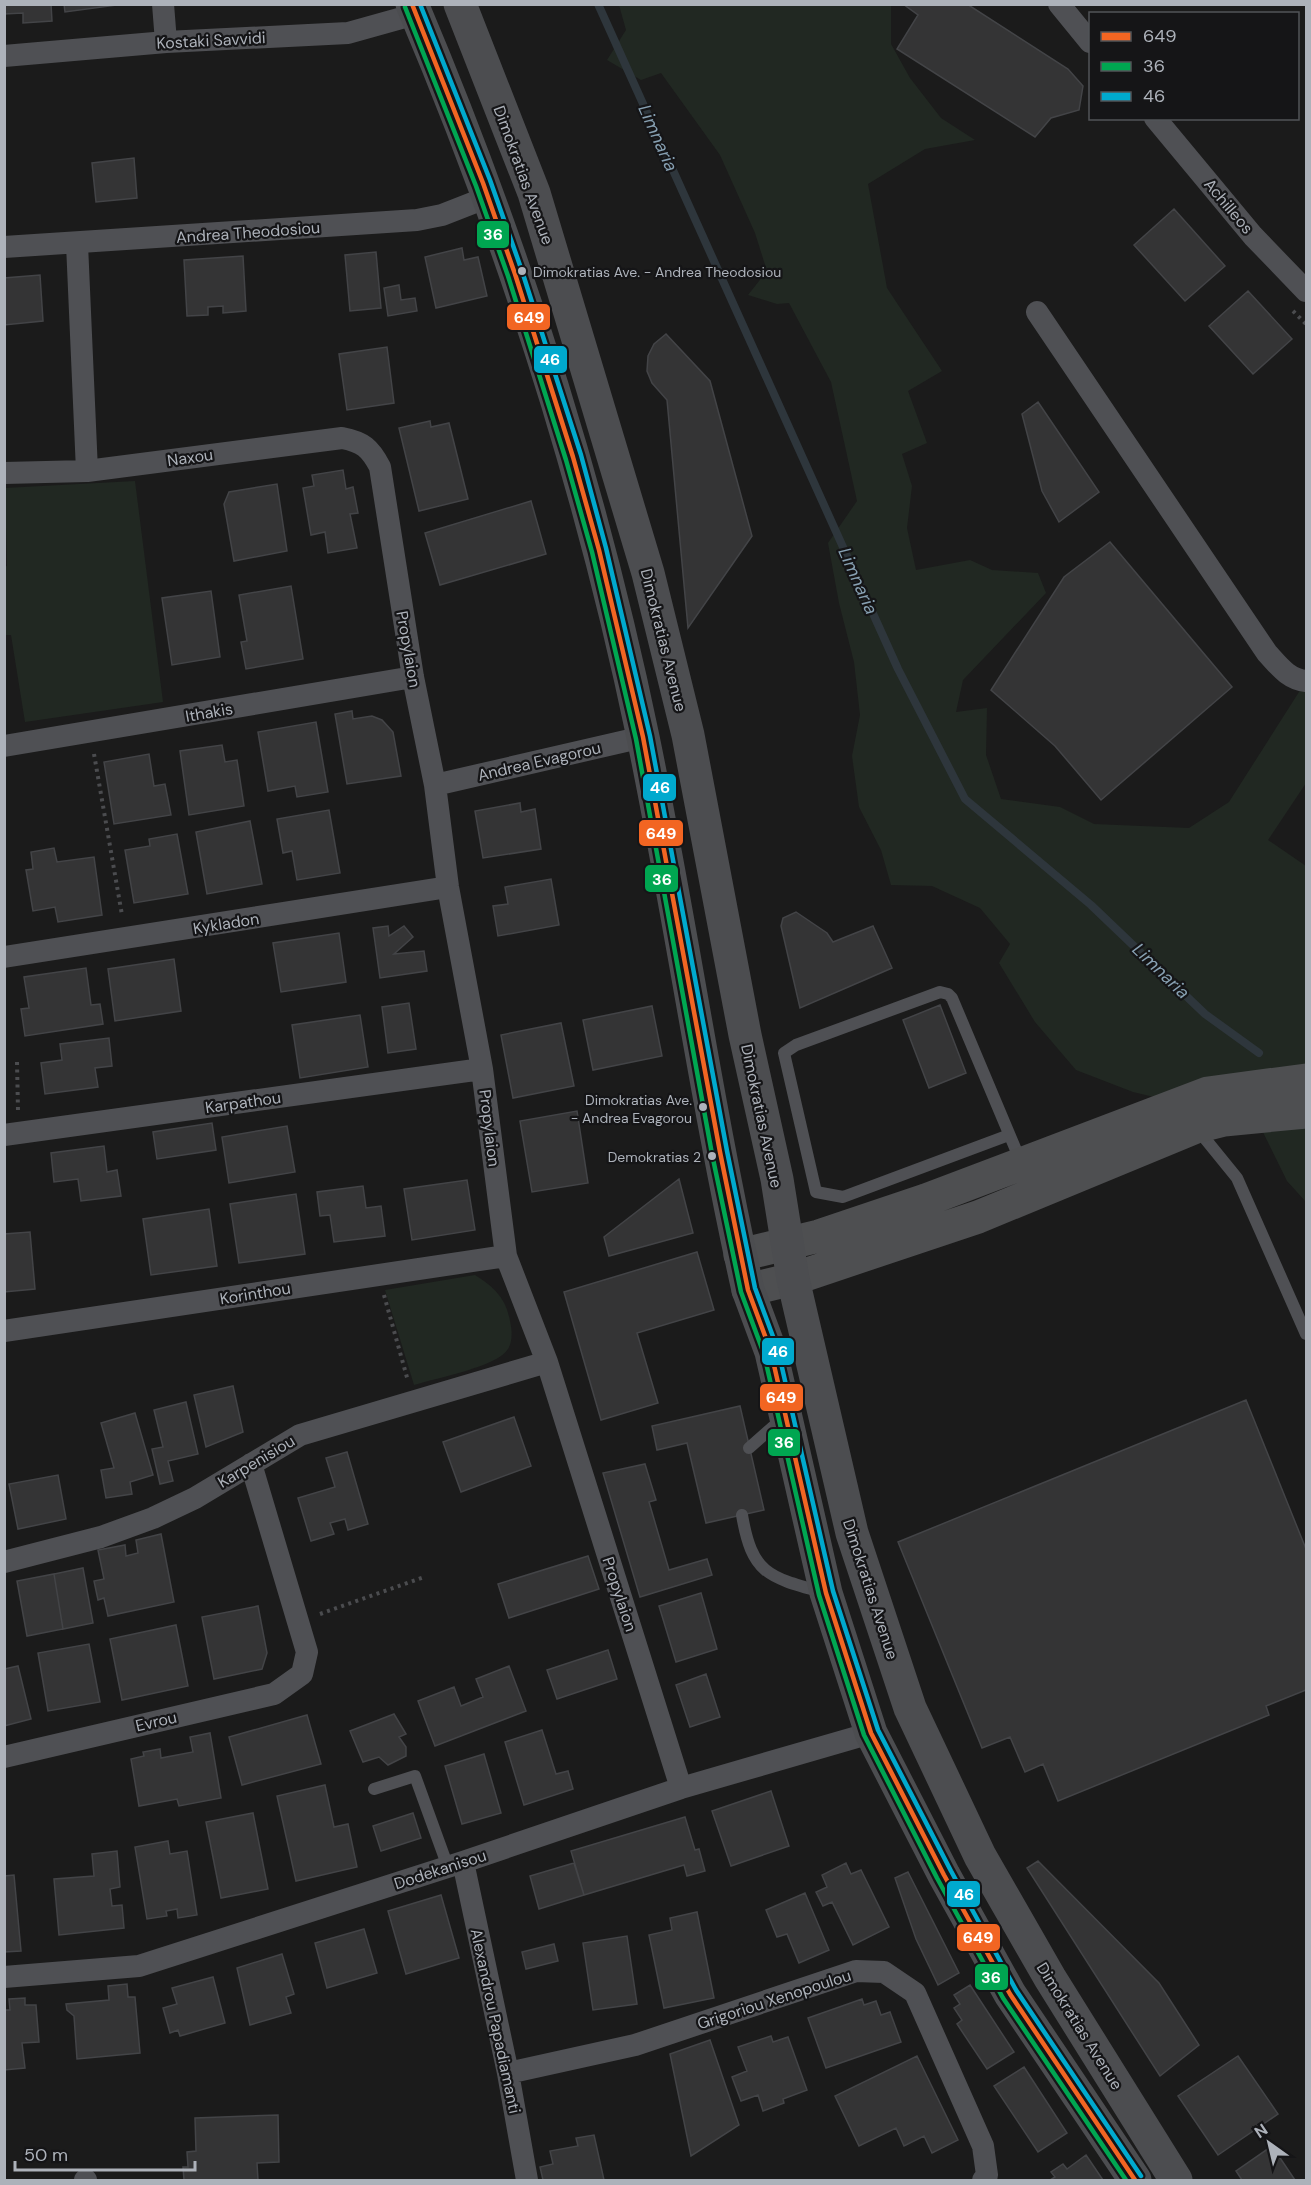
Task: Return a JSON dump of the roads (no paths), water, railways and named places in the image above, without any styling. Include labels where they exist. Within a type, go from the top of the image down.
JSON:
[{"type":"highway","name":"Dimokratias Avenue","points":[[460,4],[534,193],[648,573],[688,735],[745,1035],[777,1179],[793,1279],[852,1533],[910,1708],[992,1876],[1050,1978],[1176,2181]]},
{"type":"highway","points":[[414,9],[488,197],[570,444],[612,603],[643,737],[748,1290],[771,1352],[826,1593],[871,1733],[944,1875],[1010,1994],[1135,2181]]},
{"type":"street","points":[[163,4],[166,42]]},
{"type":"street","points":[[1059,4],[1089,41]]},
{"type":"street","name":"Kostaki Savvidi","points":[[4,56],[166,42],[348,33],[388,24],[414,9]]},
{"type":"street","name":"Achilleos","points":[[1157,120],[1253,236],[1306,291]]},
{"type":"street","name":"Andrea Theodosiou","points":[[4,247],[417,220],[442,215],[488,197]]},
{"type":"street","points":[[77,244],[87,471]]},
{"type":"street","points":[[1037,312],[1267,653],[1287,674],[1296,680],[1306,681]]},
{"type":"street","name":"Naxou","points":[[4,473],[87,471],[320,439],[342,438],[359,441],[372,451]]},
{"type":"street","name":"Propylaion","points":[[372,451],[380,467],[413,677],[435,785],[448,887],[482,1069],[506,1256],[547,1362],[681,1788]]},
{"type":"street","name":"Ithakis","points":[[4,746],[413,677]]},
{"type":"street","name":"Andrea Evagorou","points":[[435,785],[643,737]]},
{"type":"street","name":"Kykladon","points":[[4,957],[448,887]]},
{"type":"street","name":"Karpathou","points":[[12,1134],[482,1069]]},
{"type":"street","points":[[740,1255],[787,1245],[926,1200],[1015,1149],[1208,1093],[1253,1085],[1306,1080]]},
{"type":"street","points":[[748,1290],[793,1279],[978,1217],[1196,1127],[1224,1120],[1306,1112]]},
{"type":"street","name":"Korinthou","points":[[4,1331],[506,1256]]},
{"type":"street","name":"Karpenisiou","points":[[4,1562],[101,1537],[153,1518],[195,1498],[300,1435],[547,1362]]},
{"type":"street","name":"Evrou","points":[[4,1757],[274,1694],[302,1674],[307,1652],[251,1464]]},
{"type":"street","name":"Dodekanisou","points":[[4,1977],[139,1966],[455,1865],[681,1788],[871,1733]]},
{"type":"street","name":"Alexandrou Papadiamanti","points":[[455,1865],[508,2073],[527,2181]]},
{"type":"street","name":"Grigoriou Xenopoulou","points":[[508,2073],[635,2045],[856,1971],[884,1971],[915,1993],[984,2146],[985,2178]]},
{"type":"lane","points":[[940,992],[948,994],[1015,1149],[911,1171],[843,1197],[816,1192],[784,1053],[796,1046],[940,992]]},
{"type":"lane","points":[[1196,1127],[1237,1178],[1306,1334]]},
{"type":"lane","points":[[749,1448],[764,1438],[785,1416]]},
{"type":"lane","points":[[742,1515],[746,1537],[756,1562],[770,1575],[826,1593]]},
{"type":"lane","points":[[374,1789],[415,1776],[455,1865]]},
{"type":"waterway","name":"Limnaria","points":[[598,4],[898,669],[965,799],[1091,905],[1205,1014],[1259,1053]]},
{"type":"place","name":"Dimokratias Ave. - Andrea Theodosiou","points":[[522,271]]},
{"type":"place","name":"Dimokratias Ave. - Andrea Evagorou","points":[[703,1107]]},
{"type":"place","name":"Demokratias 2","points":[[712,1156]]}]
